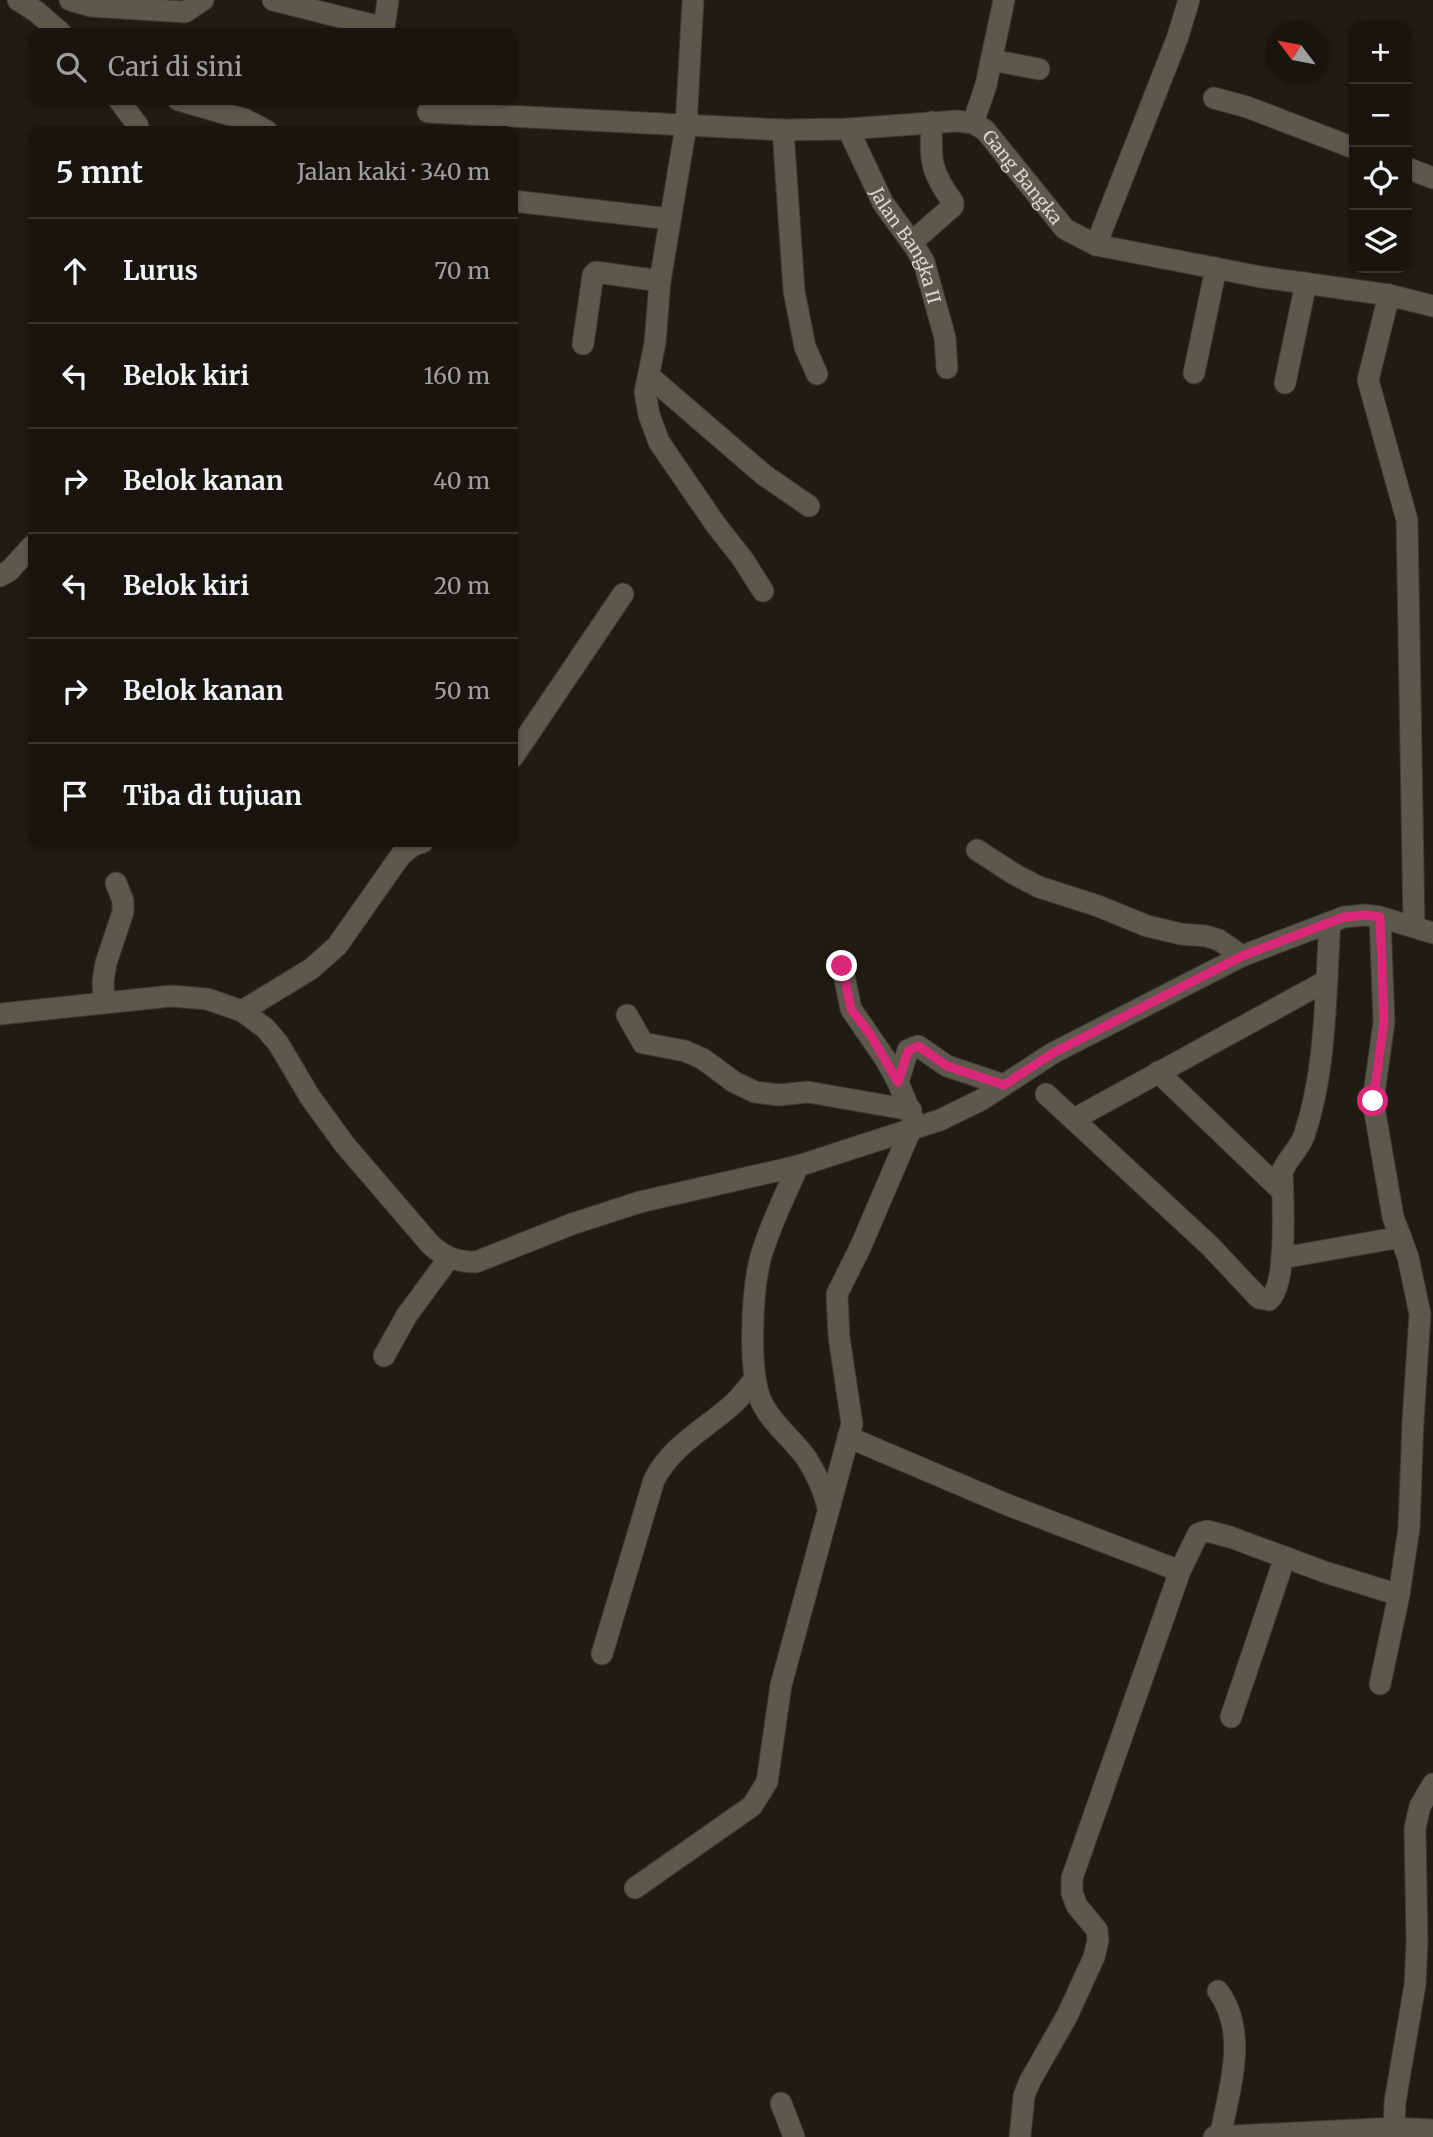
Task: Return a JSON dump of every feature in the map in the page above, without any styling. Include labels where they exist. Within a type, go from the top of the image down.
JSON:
[{"type":"street","points":[[18,0],[55,28]]},
{"type":"street","points":[[70,0],[90,6],[185,12],[203,0]]},
{"type":"street","points":[[273,0],[384,28],[388,0]]},
{"type":"street","points":[[693,0],[686,126],[660,281],[655,343],[645,392],[649,415],[659,442],[764,591]]},
{"type":"street","points":[[973,123],[986,85],[1004,0]]},
{"type":"street","points":[[1096,245],[1177,39],[1189,0]]},
{"type":"street","points":[[991,60],[1039,69]]},
{"type":"street","points":[[1214,98],[1247,107],[1351,147]]},
{"type":"street","points":[[123,105],[138,126]]},
{"type":"street","points":[[196,105],[244,118],[258,126]]},
{"type":"street","name":"Gang Bangka","points":[[428,111],[783,130],[848,129],[932,122],[973,123],[985,130],[1065,229],[1096,245],[1216,268],[1389,295],[1433,306]]},
{"type":"street","points":[[912,242],[953,205],[937,178],[930,158],[932,122]]},
{"type":"street","name":"Jalan Bangka II","points":[[848,129],[883,204],[924,262],[945,338],[947,368]]},
{"type":"street","points":[[783,130],[795,300],[805,347],[817,374]]},
{"type":"street","points":[[1412,170],[1433,178]]},
{"type":"street","points":[[518,202],[670,219]]},
{"type":"street","points":[[1194,373],[1216,268]]},
{"type":"street","points":[[583,344],[593,275],[596,272],[660,281]]},
{"type":"street","points":[[1285,383],[1306,283]]},
{"type":"street","points":[[627,1015],[641,1042],[685,1051],[703,1059],[734,1082],[755,1092],[808,1092],[913,1122],[940,1120],[981,1100],[1053,1053],[1242,956],[1344,917],[1380,917],[1423,930],[1407,520],[1368,380],[1389,295]]},
{"type":"street","points":[[649,376],[764,475],[808,506]]},
{"type":"street","points":[[0,576],[9,571],[28,550]]},
{"type":"street","points":[[518,750],[623,594]]},
{"type":"street","points":[[242,1011],[311,969],[337,946],[401,855],[411,847]]},
{"type":"street","points":[[978,850],[1039,887],[1098,906],[1147,926],[1219,940],[1242,956]]},
{"type":"street","points":[[104,1003],[106,963],[124,912],[124,901],[116,883]]},
{"type":"street","points":[[1380,917],[1384,1022],[1373,1101],[1393,1217],[1427,1314],[1409,1528],[1399,1595],[1380,1684]]},
{"type":"street","points":[[1046,1094],[1210,1246],[1259,1298],[1269,1300],[1275,1295],[1282,1258],[1282,1172],[1303,1140],[1320,1064],[1330,923]]},
{"type":"street","points":[[635,1888],[752,1805],[766,1782],[781,1685],[852,1424],[839,1337],[837,1294],[860,1248],[913,1122],[898,1082],[870,1034],[851,1009],[842,966]]},
{"type":"street","points":[[1074,1119],[1326,981]]},
{"type":"street","points":[[0,1014],[172,996],[207,999],[242,1011],[265,1028],[278,1042],[310,1097],[359,1161],[430,1244],[438,1252],[461,1262],[476,1262],[572,1224],[640,1202],[798,1166],[877,1142],[913,1122]]},
{"type":"street","points":[[898,1082],[908,1051],[918,1046],[947,1066],[1004,1085]]},
{"type":"street","points":[[1158,1072],[1282,1191]]},
{"type":"street","points":[[798,1166],[761,1257],[754,1303],[755,1379],[761,1403],[775,1424],[806,1457],[823,1486],[828,1510]]},
{"type":"street","points":[[1282,1258],[1401,1237]]},
{"type":"street","points":[[384,1356],[407,1315],[449,1258]]},
{"type":"street","points":[[602,1654],[654,1480],[661,1465],[670,1453],[735,1402],[755,1379]]},
{"type":"street","points":[[848,1437],[1009,1505],[1180,1571]]},
{"type":"street","points":[[1020,2137],[1024,2096],[1067,2016],[1096,1948],[1097,1930],[1077,1906],[1072,1893],[1072,1878],[1180,1571],[1198,1534],[1208,1531],[1399,1595]]},
{"type":"street","points":[[1231,1717],[1285,1557]]},
{"type":"street","points":[[1394,2128],[1395,2102],[1415,1985],[1415,1828],[1420,1806],[1433,1784]]},
{"type":"street","points":[[1217,1991],[1225,2000],[1234,2025],[1233,2072],[1220,2137]]},
{"type":"street","points":[[781,2103],[794,2137]]},
{"type":"street","points":[[1214,2137],[1394,2128],[1433,2130]]},
{"type":"route","points":[[842,966],[851,1009],[870,1034],[898,1082],[908,1051],[918,1046],[962,1073],[1004,1085],[1053,1053],[1242,956],[1344,917],[1380,917],[1384,1022],[1380,1066],[1373,1101]]}]
